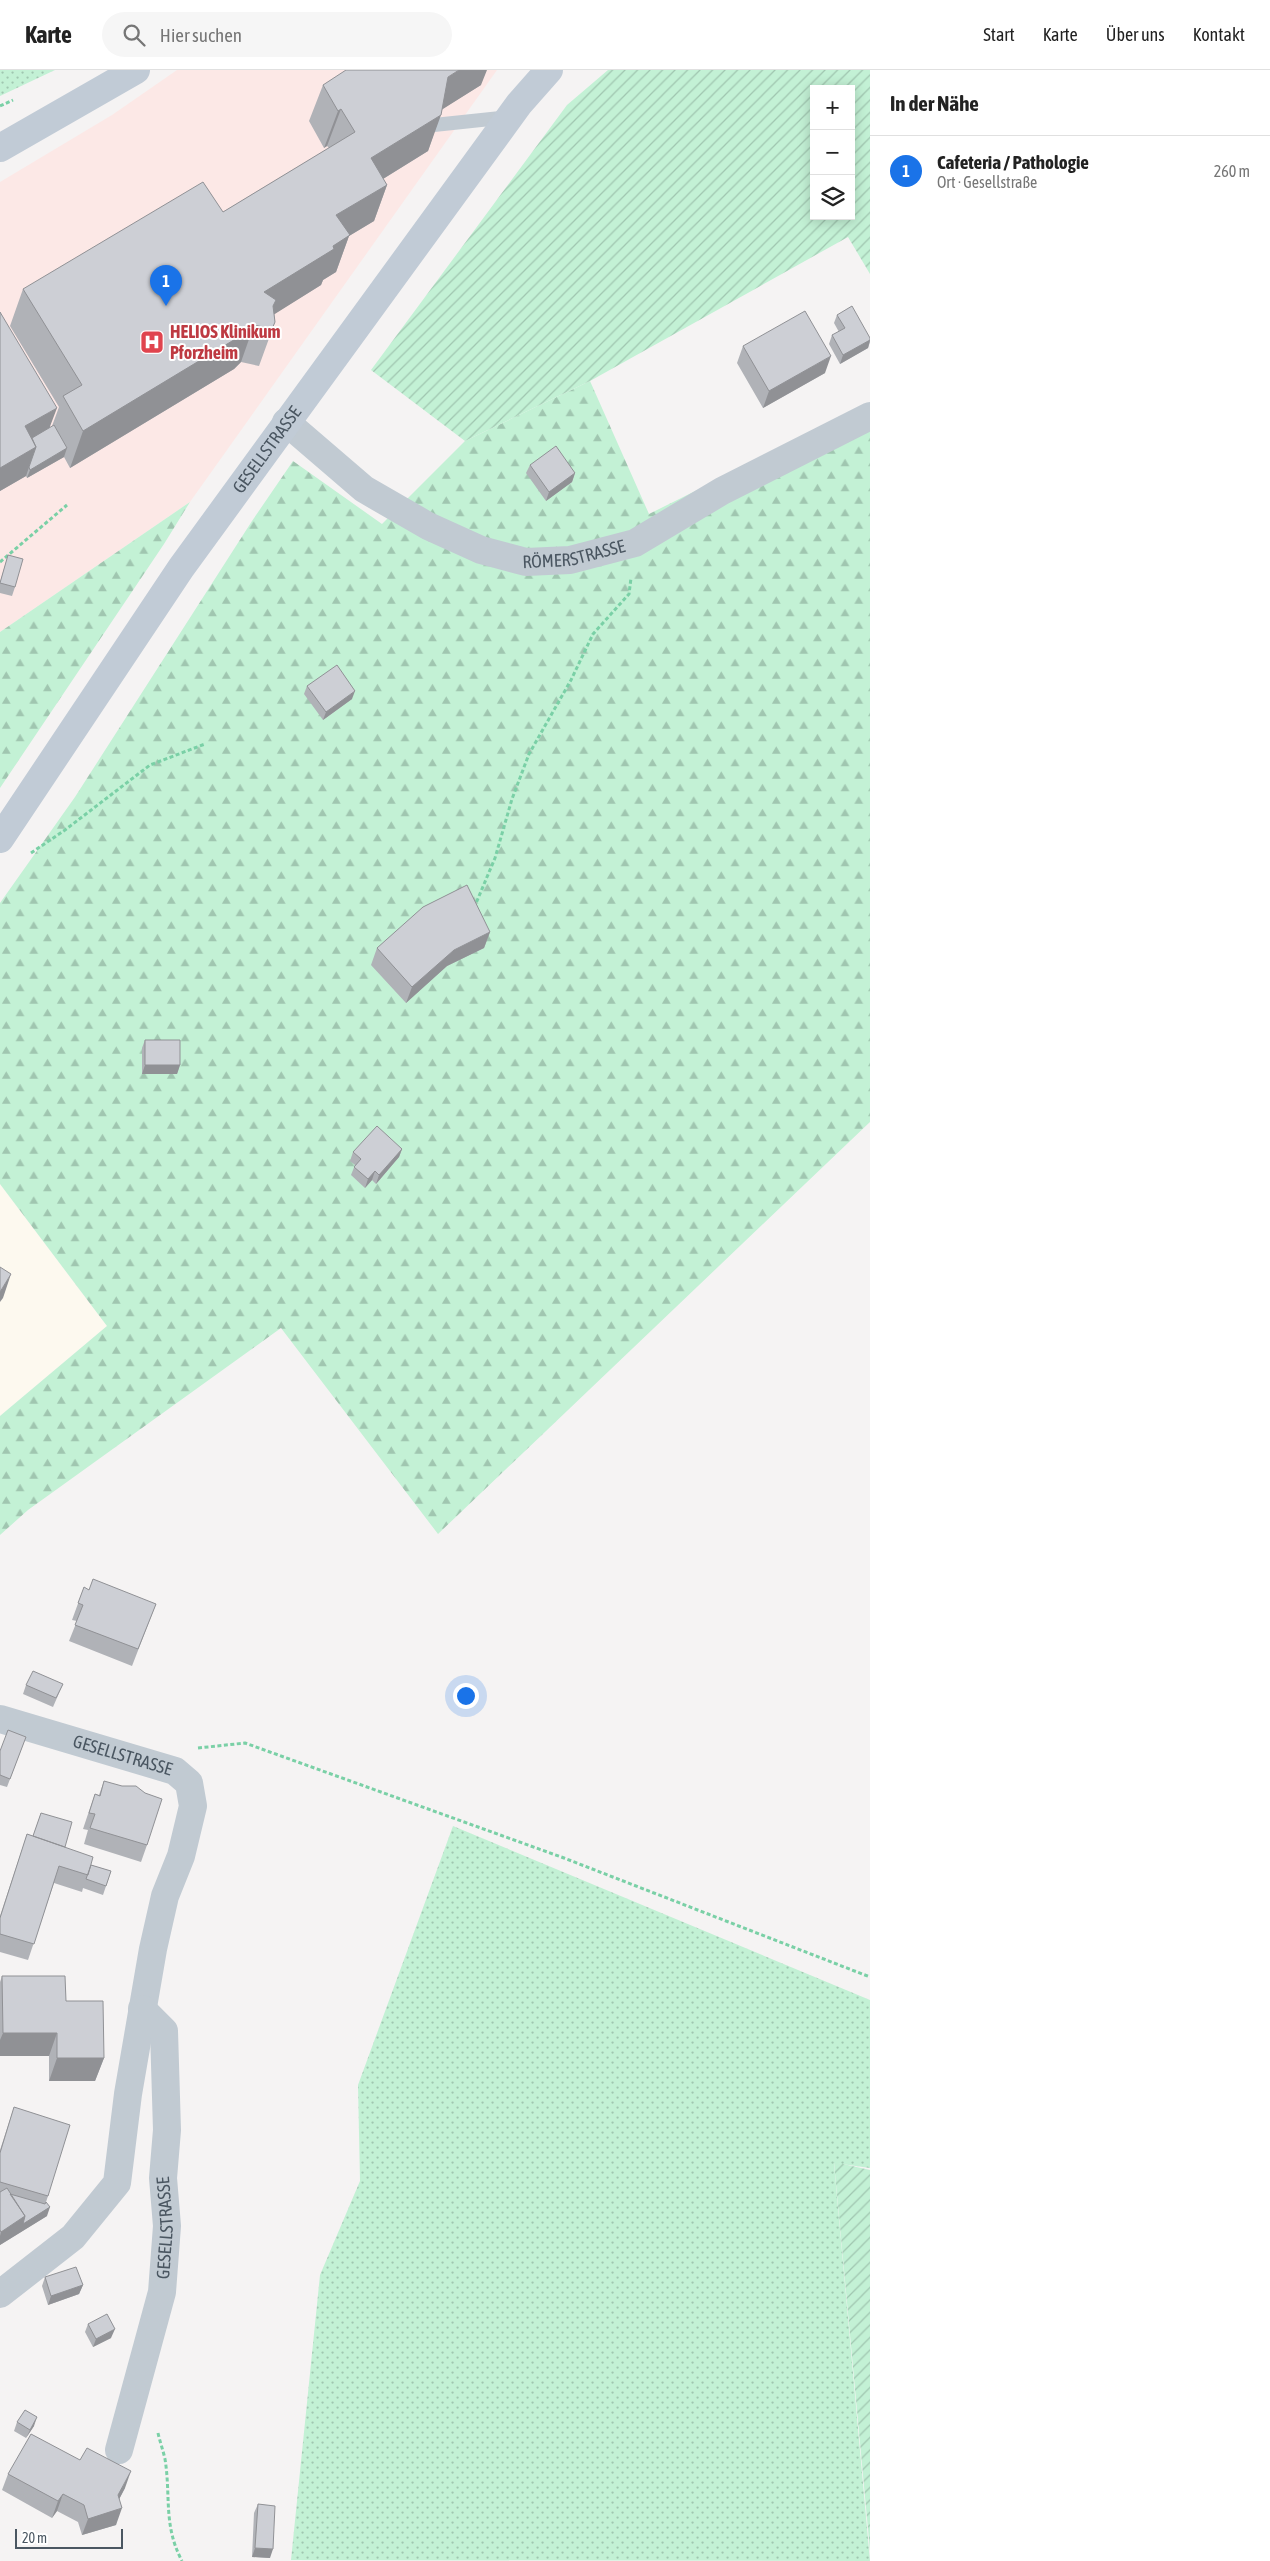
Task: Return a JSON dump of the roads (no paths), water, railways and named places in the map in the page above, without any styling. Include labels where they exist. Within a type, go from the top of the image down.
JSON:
[{"type":"street","points":[[0,148],[136,70]]},
{"type":"street","name":"GESELLSTRASSE","points":[[0,839],[180,568],[510,117],[549,70]]},
{"type":"street","name":"RÖMERSTRASSE","points":[[286,422],[364,489],[428,526],[481,550],[526,562],[570,560],[635,543],[722,491],[870,416]]},
{"type":"street","name":"GESELLSTRASSE","points":[[0,1719],[175,1771],[189,1782],[193,1806],[180,1856],[165,1896],[142,2010],[117,2182],[73,2237],[0,2294]]},
{"type":"street","name":"GESELLSTRASSE","points":[[119,2450],[162,2292],[168,2226],[163,2178],[168,2130],[164,2031],[142,2010]]},
{"type":"lane","points":[[434,125],[510,117]]},
{"type":"place","name":"Cafeteria / Pathologie","points":[[166,306]]},
{"type":"place","name":"HELIOS Klinikum Pforzheim","points":[[152,342]]}]
